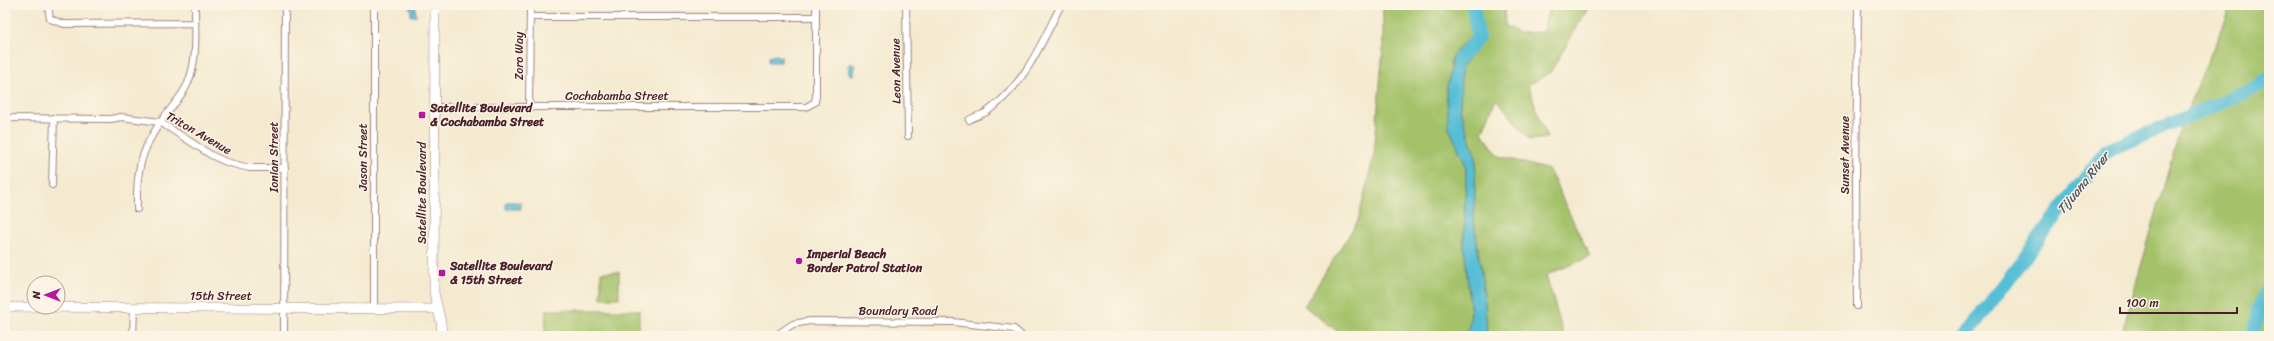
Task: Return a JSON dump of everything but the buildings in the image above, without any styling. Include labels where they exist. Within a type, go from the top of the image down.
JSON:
[{"type":"street","points":[[48,5],[50,20],[64,24],[195,23]]},
{"type":"street","points":[[137,209],[139,165],[150,139],[160,122],[178,100],[190,78],[194,62],[195,5]]},
{"type":"street","name":"Ionian Street","points":[[284,336],[285,5]]},
{"type":"street","name":"Jason Street","points":[[374,5],[374,309]]},
{"type":"street","name":"Satellite Boulevard","points":[[435,5],[434,293],[442,336]]},
{"type":"street","name":"Zoro Way","points":[[529,107],[530,5]]},
{"type":"street","points":[[530,17],[816,17],[816,5]]},
{"type":"street","name":"Leon Avenue","points":[[906,5],[908,136]]},
{"type":"street","points":[[969,120],[988,111],[1021,76],[1037,53],[1061,5]]},
{"type":"street","name":"Sunset Avenue","points":[[1857,306],[1856,179],[1858,5]]},
{"type":"street","name":"Cochabamba Street","points":[[434,106],[806,107],[815,102],[816,96],[816,17]]},
{"type":"street","name":"Triton Avenue","points":[[5,118],[110,119],[121,117],[160,122],[211,155],[226,162],[249,168],[285,168]]},
{"type":"street","points":[[52,185],[54,118]]},
{"type":"street","name":"15th Street","points":[[5,307],[134,309],[438,309]]},
{"type":"street","points":[[134,309],[134,336]]},
{"type":"street","points":[[863,314],[863,322]]},
{"type":"street","name":"Boundary Road","points":[[775,336],[787,326],[801,322],[952,322],[1014,330],[1022,336]]},
{"type":"green space","points":[[1383,5],[1504,5],[1505,26],[1519,33],[1542,32],[1550,5],[1590,5],[1550,73],[1528,85],[1547,138],[1530,140],[1496,98],[1482,133],[1499,156],[1549,170],[1590,257],[1546,275],[1564,336],[1487,336],[1485,303],[1474,220],[1476,158],[1460,109],[1461,69],[1481,37],[1466,41],[1449,128],[1466,165],[1464,244],[1471,314],[1467,336],[1344,336],[1304,306],[1358,221],[1374,155],[1383,48]]},
{"type":"green space","points":[[2231,5],[2269,5],[2269,336],[2121,336],[2182,123]]},
{"type":"green space","points":[[601,272],[619,272],[619,298],[601,298]]},
{"type":"green space","points":[[546,310],[639,310],[639,336],[545,336]]},
{"type":"water","points":[[407,5],[415,5],[416,16],[411,16],[411,9]]},
{"type":"water","points":[[1482,37],[1461,69],[1460,109],[1476,158],[1474,220],[1485,303],[1487,336],[1467,336],[1471,314],[1464,244],[1466,165],[1449,128],[1446,93],[1452,56],[1466,41]]},
{"type":"water","points":[[776,55],[781,57],[781,62],[769,62],[769,57]]},
{"type":"water","points":[[850,63],[855,65],[853,75],[850,74],[848,66]]},
{"type":"water","points":[[506,202],[521,202],[521,209],[506,209]]},
{"type":"waterway","points":[[1466,52],[1478,37],[1473,5]]},
{"type":"waterway","name":"Tijuana River","points":[[1965,336],[2106,151],[2251,90],[2269,78]]},
{"type":"waterway","name":"Tijuana River","points":[[2252,336],[2260,305],[2269,286]]},
{"type":"place","name":"Satellite Boulevard & Cochabamba Street","points":[[422,115]]},
{"type":"place","name":"Imperial Beach Border Patrol Station","points":[[799,261]]},
{"type":"place","name":"Satellite Boulevard & 15th Street","points":[[442,273]]}]
